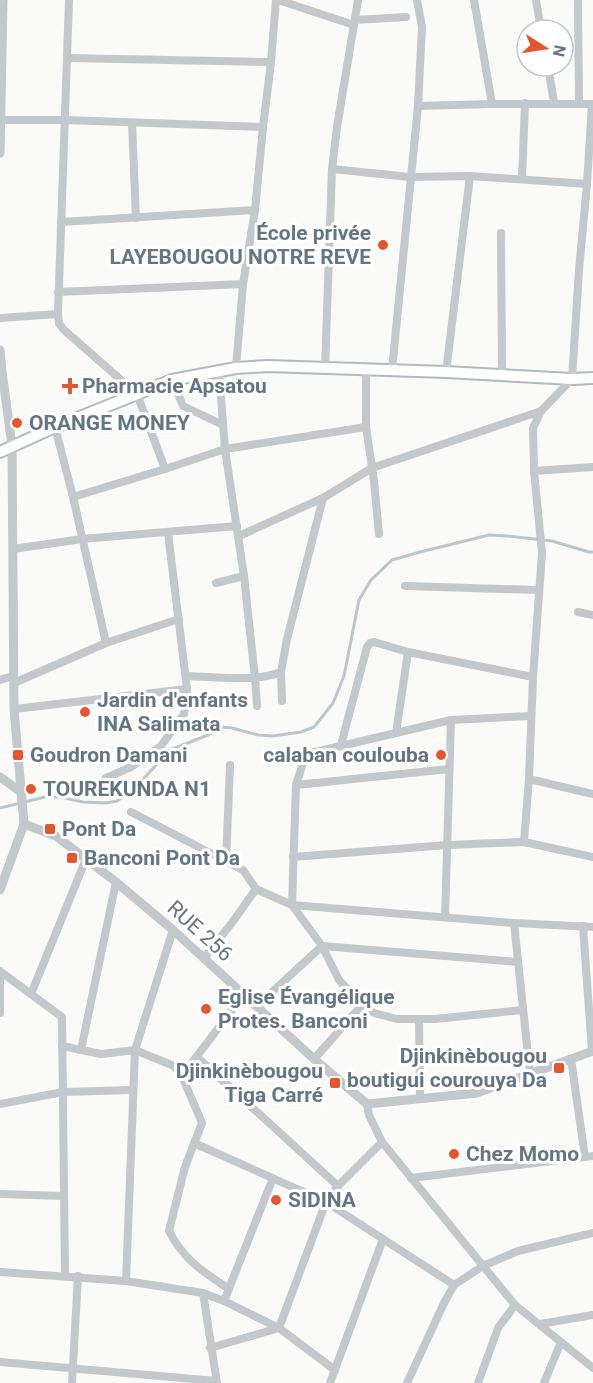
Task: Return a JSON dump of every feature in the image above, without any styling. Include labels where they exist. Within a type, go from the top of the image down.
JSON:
[{"type":"main road","points":[[0,452],[55,427],[172,380],[236,368],[268,366],[593,378]]},
{"type":"street","points":[[0,153],[3,0]]},
{"type":"street","points":[[69,0],[58,292],[59,323],[137,394],[165,470]]},
{"type":"street","points":[[236,368],[243,284],[255,210],[277,0],[355,22],[406,17]]},
{"type":"street","points":[[325,369],[332,169],[358,0]]},
{"type":"street","points":[[392,370],[418,106],[422,27],[417,0]]},
{"type":"street","points":[[474,0],[492,104]]},
{"type":"street","points":[[536,0],[539,18]]},
{"type":"street","points":[[578,0],[579,104]]},
{"type":"street","points":[[67,58],[271,62]]},
{"type":"street","points":[[550,78],[554,103]]},
{"type":"street","points":[[522,179],[525,103]]},
{"type":"street","points":[[418,106],[592,104],[572,379],[542,411],[533,428],[534,471],[542,553],[532,677],[529,778],[524,842]]},
{"type":"street","points":[[1,120],[263,127]]},
{"type":"street","points":[[132,123],[136,218]]},
{"type":"street","points":[[332,169],[410,177],[470,176],[587,184]]},
{"type":"street","points":[[446,372],[470,176]]},
{"type":"street","points":[[61,222],[255,210]]},
{"type":"street","points":[[501,233],[502,374]]},
{"type":"street","points":[[58,292],[243,284]]},
{"type":"street","points":[[0,318],[58,314]]},
{"type":"street","points":[[0,350],[12,446],[14,709],[24,824],[0,891]]},
{"type":"street","points":[[366,370],[366,427],[379,534]]},
{"type":"street","points":[[219,372],[225,450],[239,536],[257,706]]},
{"type":"street","points":[[172,380],[183,406],[223,425]]},
{"type":"street","points":[[239,536],[323,498],[372,468],[542,411]]},
{"type":"street","points":[[55,427],[106,644]]},
{"type":"street","points":[[73,497],[225,450],[366,427]]},
{"type":"street","points":[[534,471],[593,467]]},
{"type":"street","points":[[282,701],[281,672],[287,639],[323,498]]},
{"type":"street","points":[[12,549],[82,538],[237,526]]},
{"type":"street","points":[[106,778],[131,767],[161,746],[184,714],[188,689],[168,533]]},
{"type":"street","points":[[216,583],[244,576]]},
{"type":"street","points":[[405,586],[538,590]]},
{"type":"street","points":[[578,612],[593,615]]},
{"type":"street","points":[[0,680],[14,680],[178,619]]},
{"type":"street","points":[[340,745],[370,643],[374,642],[532,677]]},
{"type":"street","points":[[396,733],[408,651]]},
{"type":"street","points":[[186,676],[255,678],[273,676],[281,672]]},
{"type":"street","points":[[14,709],[188,689]]},
{"type":"street","points":[[523,1010],[435,1019],[397,1019],[374,1013],[339,980],[322,946],[292,905],[293,857],[296,785],[304,760],[311,753],[451,720],[530,716]]},
{"type":"street","points":[[445,917],[451,720]]},
{"type":"street","points":[[226,862],[230,765]]},
{"type":"street","points":[[296,785],[449,769]]},
{"type":"street","points":[[0,777],[21,792]]},
{"type":"street","points":[[529,778],[593,794]]},
{"type":"street","points":[[131,812],[243,870],[256,889],[292,905],[593,927]]},
{"type":"street","name":"RUE 256","points":[[24,824],[56,836],[116,882],[173,930],[314,1059],[367,1104]]},
{"type":"street","points":[[293,857],[447,845],[524,842],[593,857]]},
{"type":"street","points":[[31,994],[86,859]]},
{"type":"street","points":[[81,1050],[116,882]]},
{"type":"street","points":[[204,958],[256,889]]},
{"type":"street","points":[[514,923],[530,1074]]},
{"type":"street","points":[[583,926],[592,1051],[477,1093],[367,1104],[369,1115],[382,1142],[515,1305],[593,1368]]},
{"type":"street","points":[[126,1281],[135,1050],[173,930]]},
{"type":"street","points":[[257,1006],[322,946],[518,962]]},
{"type":"street","points":[[0,971],[62,1017],[65,1276]]},
{"type":"street","points":[[0,971],[0,1013]]},
{"type":"street","points":[[182,1076],[244,994]]},
{"type":"street","points":[[314,1059],[363,1005]]},
{"type":"street","points":[[419,1019],[420,1099]]},
{"type":"street","points":[[62,1046],[100,1054],[135,1050],[174,1066],[182,1076],[202,1123],[185,1167],[169,1231],[177,1246],[197,1268],[229,1289]]},
{"type":"street","points":[[197,1057],[338,1186]]},
{"type":"street","points":[[411,1178],[589,1156],[571,1059]]},
{"type":"street","points":[[0,1104],[63,1092],[134,1090]]},
{"type":"street","points":[[279,1328],[326,1202],[338,1186],[382,1142]]},
{"type":"street","points":[[194,1143],[326,1202],[454,1285]]},
{"type":"street","points":[[224,1301],[273,1179]]},
{"type":"street","points":[[0,1194],[64,1196]]},
{"type":"street","points":[[407,1383],[454,1285],[483,1266],[518,1251],[593,1233]]},
{"type":"street","points":[[332,1377],[383,1239]]},
{"type":"street","points":[[0,1272],[78,1276],[203,1293],[279,1328],[332,1377],[342,1383]]},
{"type":"street","points":[[72,1383],[78,1276]]},
{"type":"street","points":[[0,1362],[217,1382],[203,1293]]},
{"type":"street","points":[[478,1383],[498,1328],[515,1305]]},
{"type":"street","points":[[540,1324],[593,1315]]},
{"type":"street","points":[[210,1348],[279,1328]]},
{"type":"street","points":[[544,1383],[561,1342]]},
{"type":"waterway","points":[[0,808],[45,797],[60,797],[83,802],[117,801],[133,790],[170,750],[208,735],[221,727],[273,736],[301,732],[314,727],[333,703],[344,676],[359,600],[371,580],[392,560],[489,535],[552,541],[593,552]]},
{"type":"place","name":"École privée LAYEBOUGOU NOTRE REVE","points":[[383,245]]},
{"type":"place","name":"Pharmacie Apsatou","points":[[70,386]]},
{"type":"place","name":"ORANGE MONEY","points":[[17,423]]},
{"type":"place","name":"Jardin d'enfants INA Salimata","points":[[85,712]]},
{"type":"place","name":"Goudron Damani","points":[[18,755]]},
{"type":"place","name":"calaban coulouba","points":[[441,755]]},
{"type":"place","name":"TOUREKUNDA N1","points":[[31,789]]},
{"type":"place","name":"Pont Da","points":[[50,829]]},
{"type":"place","name":"Banconi Pont Da","points":[[72,858]]},
{"type":"place","name":"Eglise Évangélique Protes. Banconi","points":[[206,1009]]},
{"type":"place","name":"Djinkinèbougou boutigui courouya Da","points":[[559,1068]]},
{"type":"place","name":"Djinkinèbougou Tiga Carré","points":[[335,1083]]},
{"type":"place","name":"Chez Momo","points":[[454,1154]]},
{"type":"place","name":"SIDINA","points":[[276,1200]]}]
